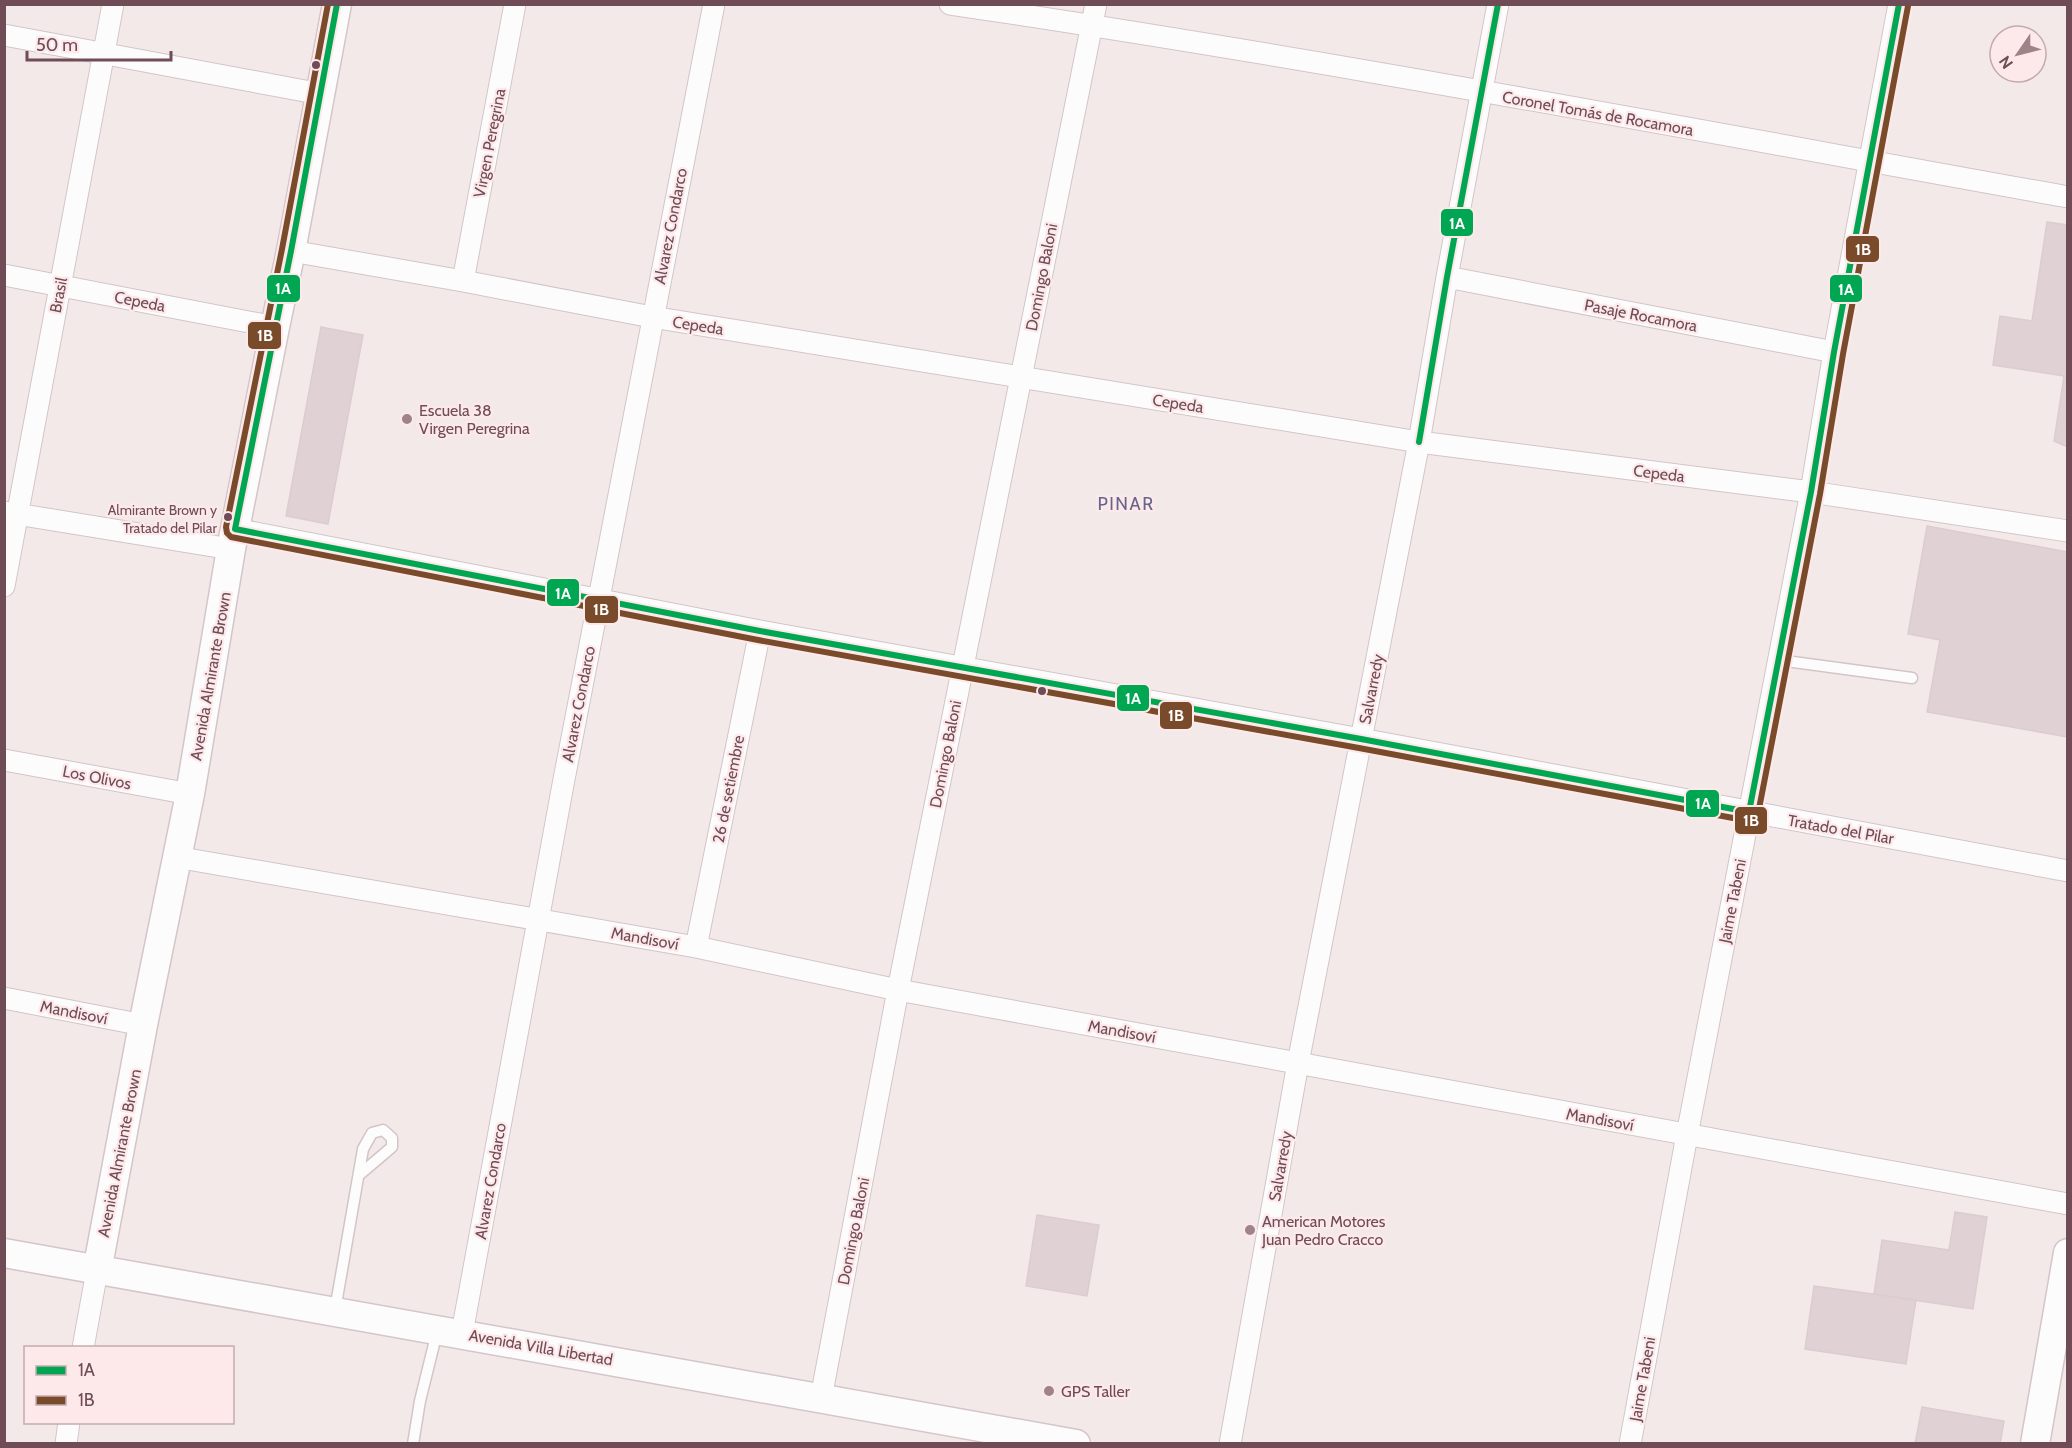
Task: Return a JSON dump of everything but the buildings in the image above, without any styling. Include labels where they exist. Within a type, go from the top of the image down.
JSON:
[{"type":"main road","name":"Avenida Almirante Brown","points":[[96,1271],[190,794],[233,539],[291,251],[337,4]]},
{"type":"main road","name":"Avenida Villa Libertad","points":[[4,1253],[1076,1443]]},
{"type":"main road","points":[[2035,1443],[2067,1253]]},
{"type":"street","name":"Brasil","points":[[4,586],[10,513],[60,285],[113,4]]},
{"type":"street","name":"Virgen Peregrina","points":[[463,281],[515,4]]},
{"type":"street","name":"Alvarez Condarco","points":[[449,1332],[537,918],[651,317],[714,4]]},
{"type":"street","name":"Coronel Tomás de Rocamora","points":[[950,4],[1092,25],[1481,92],[2067,197]]},
{"type":"street","name":"Domingo Baloni","points":[[821,1398],[898,990],[1096,4]]},
{"type":"street","name":"Salvarredy","points":[[1230,1443],[1298,1063],[1419,442],[1498,4]]},
{"type":"street","name":"Jaime Tabeni","points":[[1630,1443],[1811,492],[1834,352],[1899,4]]},
{"type":"street","points":[[4,35],[321,94]]},
{"type":"street","name":"Cepeda","points":[[291,251],[651,317],[1419,442],[1811,492],[2067,531]]},
{"type":"street","name":"Cepeda","points":[[4,275],[274,327]]},
{"type":"street","name":"Pasaje Rocamora","points":[[1447,277],[1834,352]]},
{"type":"street","name":"Tratado del Pilar","points":[[10,513],[233,539],[598,599],[760,631],[1361,739],[2067,871]]},
{"type":"street","name":"26 de setiembre","points":[[696,947],[760,631]]},
{"type":"street","name":"Los Olivos","points":[[4,760],[190,794]]},
{"type":"street","name":"Mandisoví","points":[[176,857],[696,947],[898,990],[2067,1204]]},
{"type":"street","name":"Mandisoví","points":[[4,998],[143,1025]]},
{"type":"street","name":"Avenida Almirante Brown","points":[[83,1346],[96,1271]]},
{"type":"street","points":[[66,1443],[69,1424]]},
{"type":"lane","points":[[1778,660],[1912,678]]},
{"type":"lane","points":[[335,1313],[359,1175]]},
{"type":"lane","points":[[413,1443],[420,1401],[449,1332]]},
{"type":"transit line","name":"1B","points":[[328,4],[226,527],[231,537],[758,640],[1749,821],[1755,819],[1758,814],[1820,494],[1843,354],[1908,6]]},
{"type":"transit line","name":"1A","points":[[337,4],[291,251],[235,529],[760,631],[1361,739],[1749,812],[1811,492],[1834,352],[1899,4]]},
{"type":"transit line","name":"1A","points":[[1419,442],[1498,4]]},
{"type":"place","name":"Escuela 38 Virgen Peregrina","points":[[407,419]]},
{"type":"place","name":"Almirante Brown y Tratado del Pilar","points":[[228,517]]},
{"type":"place","name":"American Motores Juan Pedro Cracco","points":[[1250,1230]]},
{"type":"place","name":"GPS Taller","points":[[1049,1391]]},
{"type":"district","name":"PINAR","points":[[1126,504]]}]
